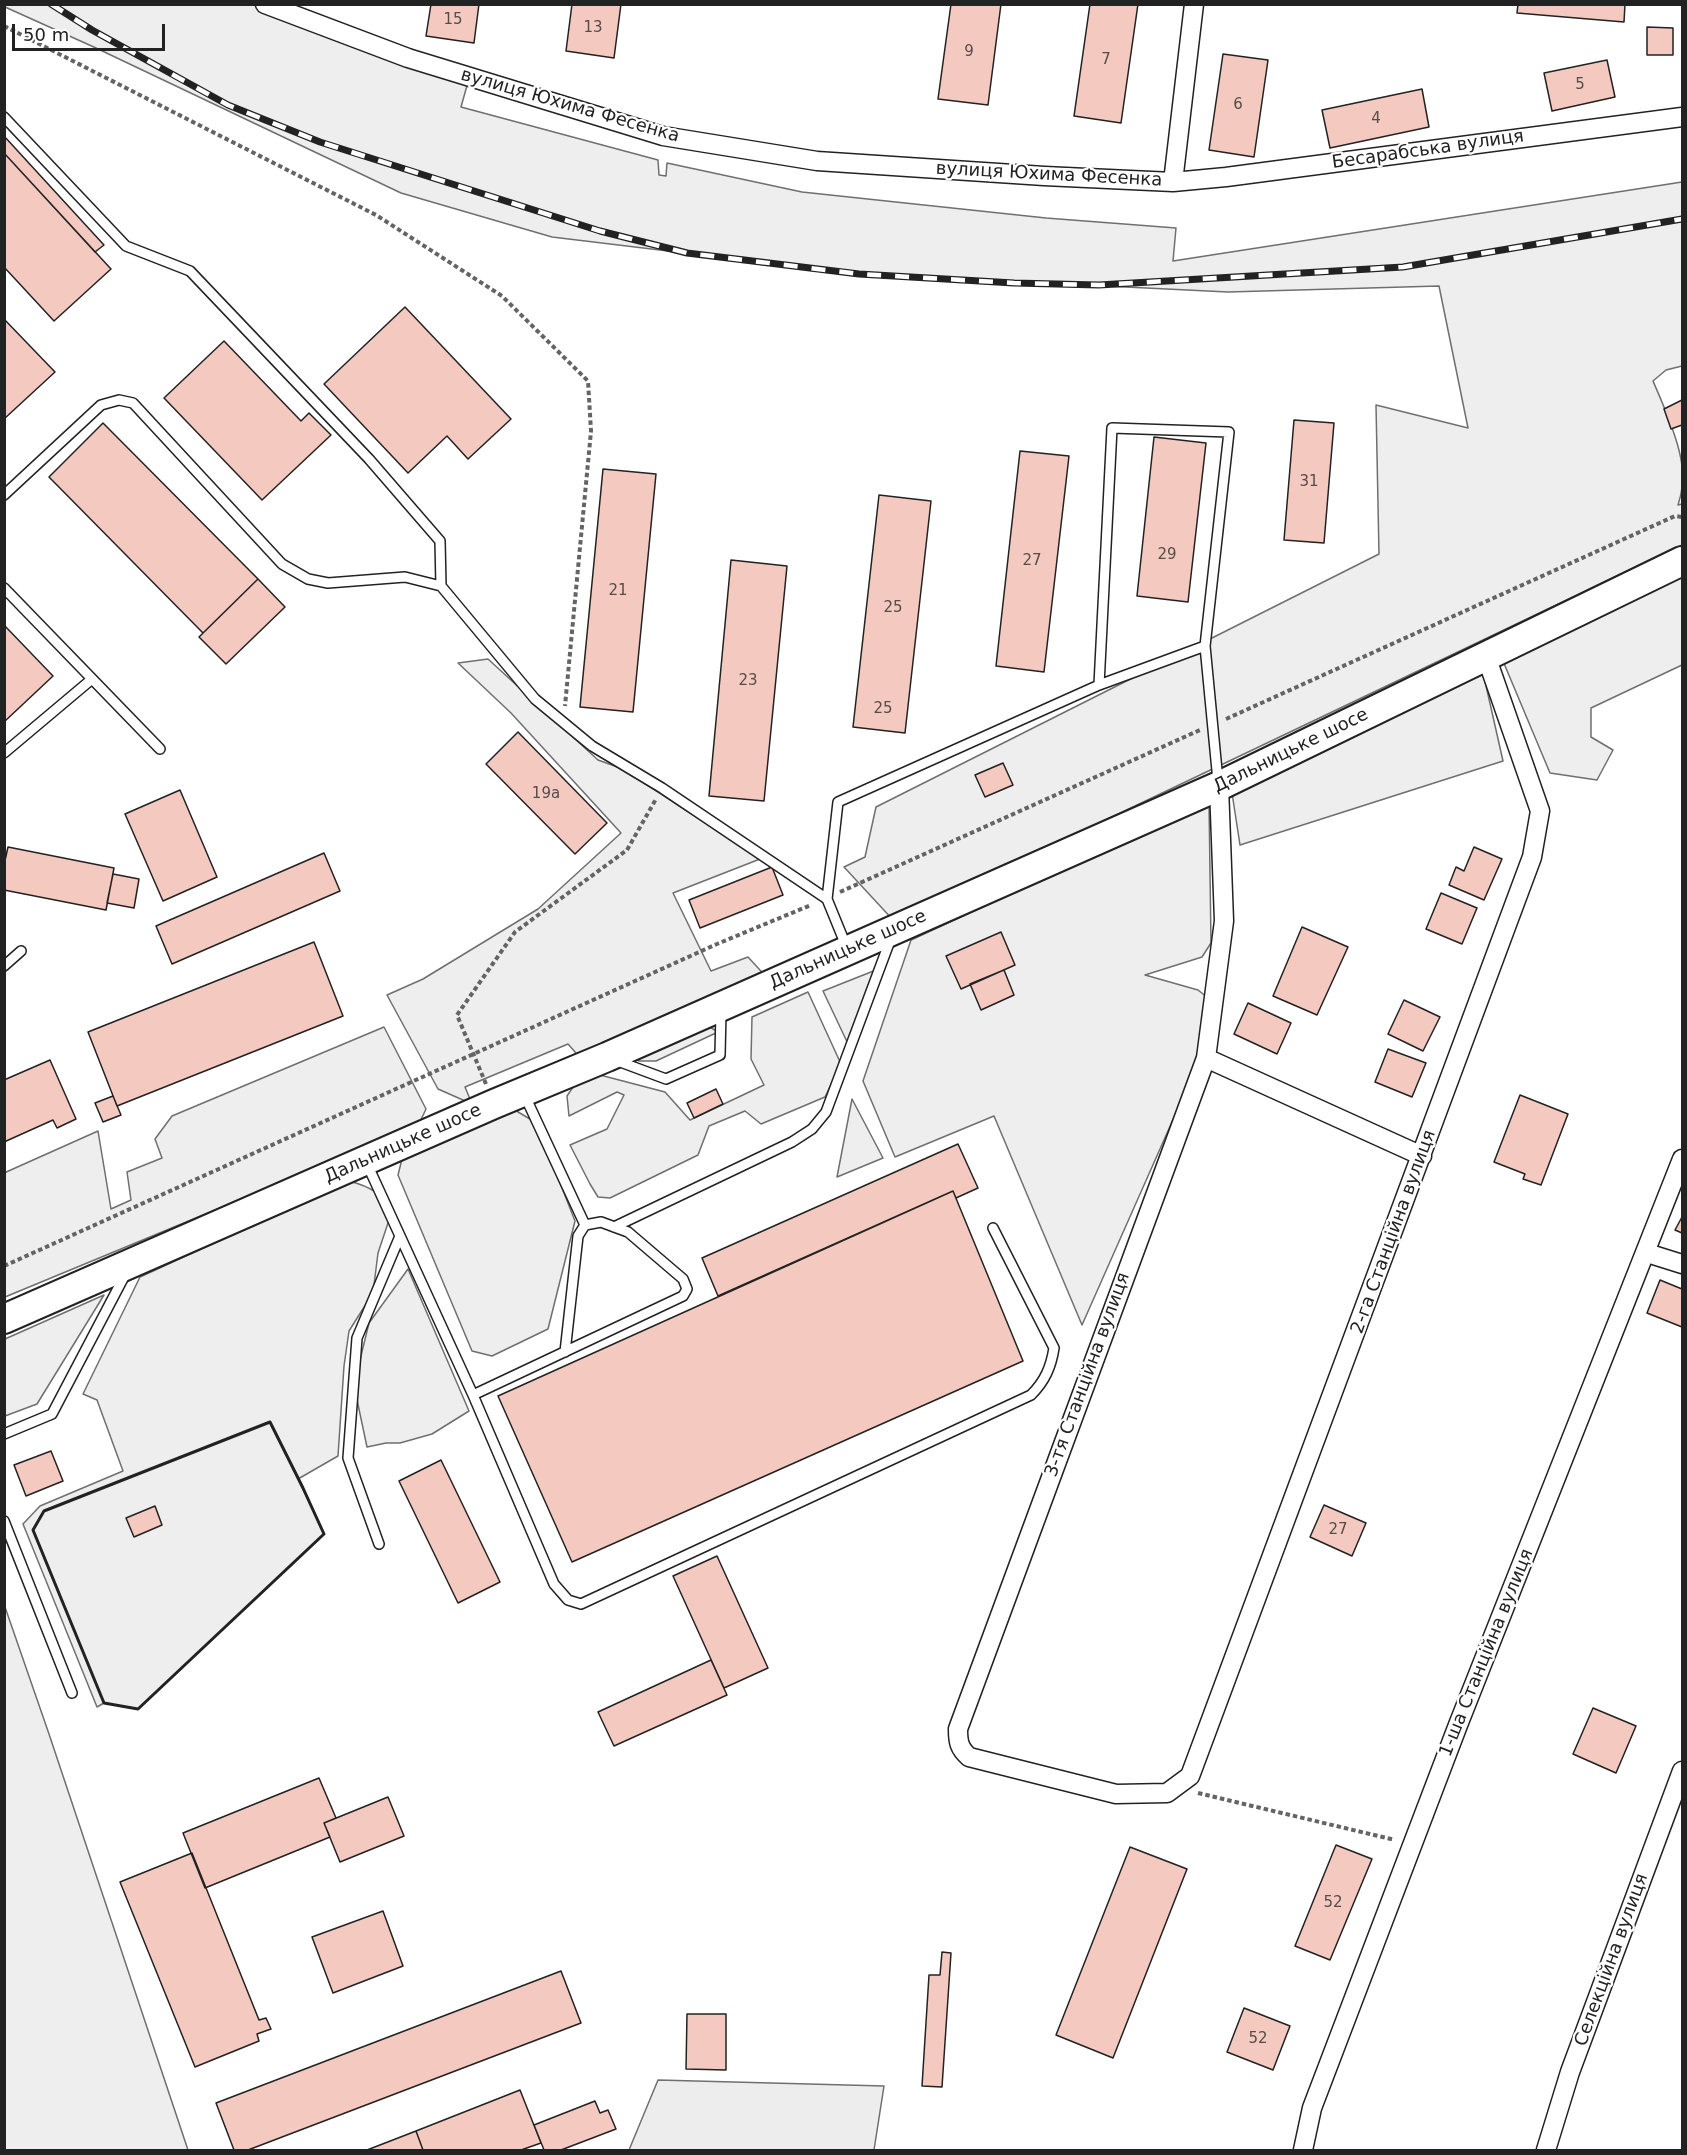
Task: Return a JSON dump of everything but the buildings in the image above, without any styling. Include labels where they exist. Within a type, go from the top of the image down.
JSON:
[{"type":"main road","name":"Дальницьке шосе","points":[[4,1319],[494,1104],[722,1007],[1219,786],[1683,561]]},
{"type":"street","name":"вулиця Юхима Фесенка","points":[[265,4],[408,58],[663,136],[817,161],[1173,182]]},
{"type":"street","points":[[1173,182],[1194,4]]},
{"type":"street","name":"Бесарабська вулиця","points":[[1173,182],[1683,117]]},
{"type":"street","name":"2-га Станційна вулиця","points":[[1172,1790],[1190,1776],[1532,857],[1540,811],[1486,656]]},
{"type":"street","name":"3-тя Станційна вулиця","points":[[1172,1790],[1116,1794],[969,1757],[961,1750],[957,1729],[1206,1058],[1224,921],[1219,786]]},
{"type":"street","points":[[1206,1058],[1422,1156]]},
{"type":"street","name":"1-ша Станційна вулиця","points":[[1303,2151],[1312,2108],[1458,1725],[1683,1160]]},
{"type":"street","points":[[1647,1253],[1683,1264]]},
{"type":"street","name":"Селекційна вулиця","points":[[1546,2151],[1570,2072],[1683,1771]]},
{"type":"lane","points":[[4,117],[126,246],[190,271],[369,459],[440,541],[441,586]]},
{"type":"lane","points":[[4,495],[101,405],[119,400],[133,403],[282,564],[308,579],[328,583],[405,578],[441,586],[536,699],[592,746],[662,788],[827,898]]},
{"type":"lane","points":[[1099,685],[1112,428],[1229,432],[1205,646],[1219,786]]},
{"type":"lane","points":[[4,588],[160,748]]},
{"type":"lane","points":[[848,951],[827,898],[837,802],[1099,685],[1205,646]]},
{"type":"lane","points":[[4,753],[92,679]]},
{"type":"lane","points":[[614,1227],[792,1142],[812,1129],[826,1112],[894,930]]},
{"type":"lane","points":[[4,966],[21,951]]},
{"type":"lane","points":[[607,1057],[666,1079],[720,1055],[722,1007]]},
{"type":"lane","points":[[524,1092],[585,1225]]},
{"type":"lane","points":[[365,1161],[473,1395],[554,1584],[568,1600],[581,1604],[1031,1395],[1040,1386],[1051,1366],[1054,1348],[993,1228]]},
{"type":"lane","points":[[473,1395],[565,1352],[683,1296],[687,1288],[683,1279],[628,1232],[601,1222],[585,1225],[578,1236],[565,1352]]},
{"type":"lane","points":[[379,1544],[348,1458],[348,1447],[357,1338],[400,1236]]},
{"type":"lane","points":[[4,1434],[52,1414],[132,1263]]},
{"type":"lane","points":[[4,1521],[72,1693]]},
{"type":"path","points":[[4,26],[376,215],[502,296],[588,381],[591,431],[564,722]]},
{"type":"path","points":[[494,1104],[457,1015],[515,932],[627,850],[662,788]]},
{"type":"path","points":[[4,1266],[717,944]]},
{"type":"path","points":[[1172,1790],[1412,1845]]},
{"type":"shaded area","points":[[5,4],[262,5],[468,82],[461,107],[658,160],[659,175],[666,176],[667,163],[802,192],[1046,218],[1176,228],[1173,261],[1682,182],[1682,366],[1666,370],[1653,381],[1681,457],[1683,482],[1678,505],[1682,504],[1682,545],[894,921],[844,867],[865,857],[876,807],[1379,554],[1376,405],[1468,428],[1439,286],[1228,292],[859,274],[552,237],[401,193],[5,7]]},
{"type":"shaded area","points":[[1682,572],[1682,665],[1591,708],[1591,737],[1613,750],[1597,780],[1550,773],[1503,661]]},
{"type":"shaded area","points":[[488,659],[598,760],[623,769],[687,811],[753,850],[760,859],[673,893],[711,971],[748,957],[770,981],[583,1061],[568,1044],[465,1087],[472,1104],[438,1089],[387,995],[423,979],[538,909],[621,833],[511,713],[458,663]]},
{"type":"shaded area","points":[[1482,668],[1503,761],[1240,845],[1232,793]]},
{"type":"shaded area","points":[[1209,802],[1211,943],[1202,957],[1145,975],[1198,990],[1222,1009],[1082,1325],[994,1116],[895,1157],[863,1081],[911,940]]},
{"type":"shaded area","points":[[876,970],[849,1046],[823,991]]},
{"type":"shaded area","points":[[808,992],[841,1064],[825,1097],[761,1124],[745,1111],[709,1126],[698,1155],[610,1198],[598,1197],[570,1145],[607,1129],[624,1095],[617,1092],[569,1116],[567,1096],[575,1084],[600,1075],[665,1092],[690,1120],[764,1085],[751,1059],[752,1017]]},
{"type":"shaded area","points":[[703,1023],[718,1032],[656,1061],[639,1061],[634,1053]]},
{"type":"shaded area","points":[[384,1027],[426,1109],[418,1126],[5,1297],[4,1173],[98,1131],[111,1209],[131,1200],[127,1172],[162,1158],[155,1139],[172,1116]]},
{"type":"shaded area","points":[[852,1099],[883,1158],[837,1177]]},
{"type":"shaded area","points":[[513,1109],[530,1119],[540,1132],[575,1221],[548,1329],[492,1356],[472,1351],[398,1175],[402,1159]]},
{"type":"shaded area","points":[[349,1181],[379,1195],[391,1214],[378,1253],[373,1293],[349,1331],[344,1366],[338,1456],[298,1479],[324,1534],[138,1709],[104,1703],[97,1707],[23,1524],[40,1506],[123,1471],[97,1400],[83,1394],[140,1277]]},
{"type":"shaded area","points":[[408,1269],[469,1411],[432,1434],[400,1443],[367,1447],[356,1395],[359,1364],[369,1323]]},
{"type":"shaded area","points":[[104,1295],[37,1404],[5,1416],[5,1339]]},
{"type":"shaded area","points":[[5,1607],[49,1734],[188,2150],[5,2150]]},
{"type":"shaded area","points":[[658,2080],[884,2086],[874,2150],[629,2150]]},
{"type":"railway","points":[[51,4],[92,30],[228,105],[320,142],[600,231],[687,253],[859,274],[1014,283],[1099,285],[1403,267],[1682,219]]},
{"type":"wall","points":[[270,1422],[324,1534],[138,1709],[104,1703],[33,1530],[44,1511],[270,1422]]}]
